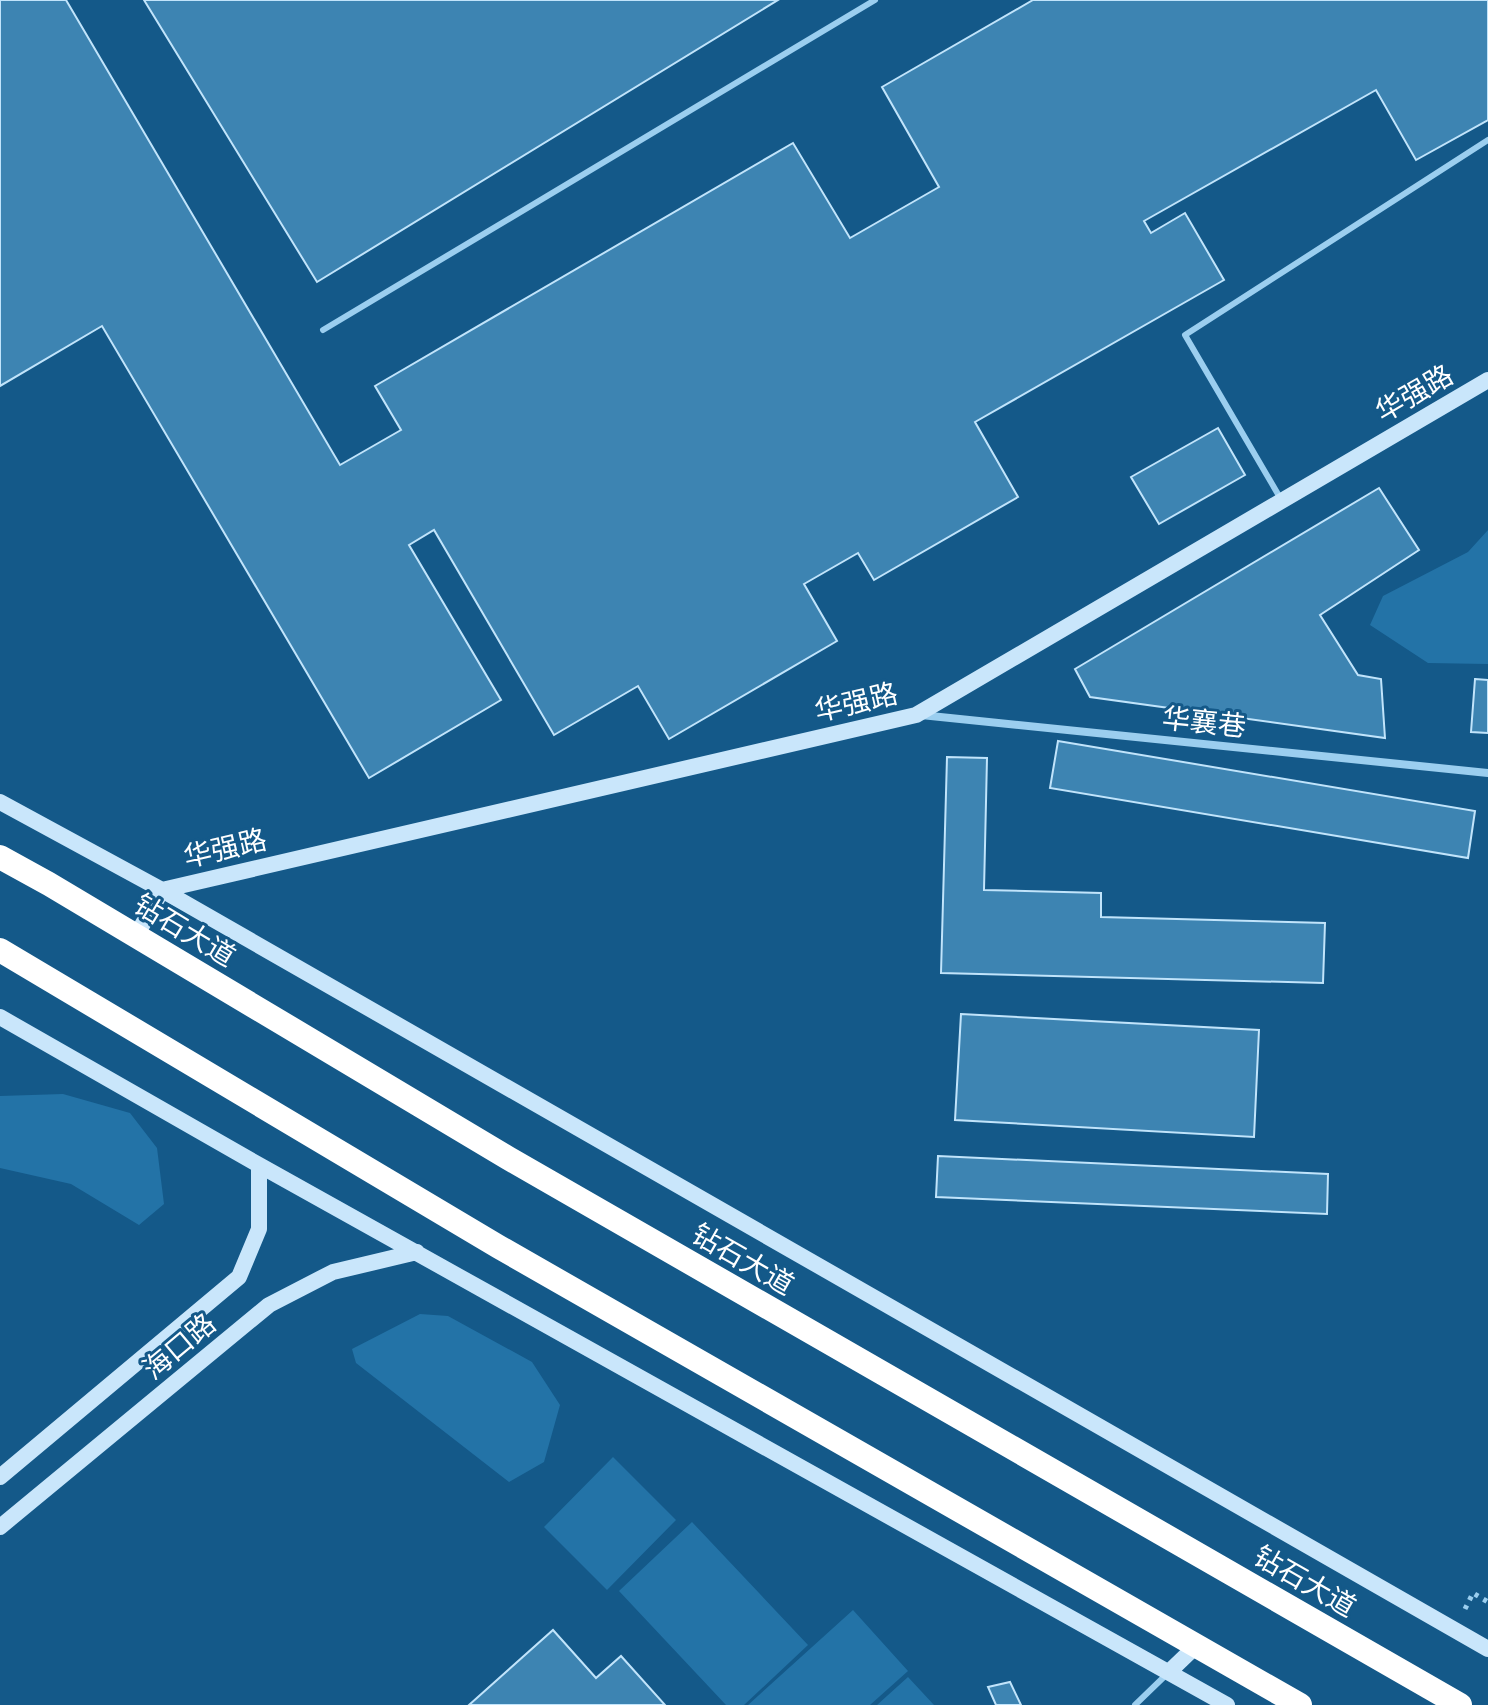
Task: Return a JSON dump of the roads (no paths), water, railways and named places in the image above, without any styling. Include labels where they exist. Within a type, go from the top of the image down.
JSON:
[{"type":"highway","name":"钻石大道","points":[[0,857],[508,1158],[1460,1705]]},
{"type":"highway","points":[[0,950],[499,1247],[1300,1705]]},
{"type":"street","name":"华强路","points":[[162,890],[916,715],[1488,380]]},
{"type":"street","name":"华襄巷","points":[[916,715],[1488,773]]},
{"type":"street","points":[[0,802],[162,890],[1488,1649]]},
{"type":"street","points":[[136,936],[162,890]]},
{"type":"street","points":[[0,1017],[259,1165],[1227,1705]]},
{"type":"street","name":"海口路","points":[[0,1477],[239,1277],[259,1229],[259,1165]]},
{"type":"street","name":"海口路","points":[[0,1527],[269,1305],[333,1272],[417,1252]]},
{"type":"street","points":[[1170,1671],[1196,1646]]},
{"type":"lane","points":[[323,330],[875,0]]},
{"type":"lane","points":[[1282,501],[1185,335],[1488,140]]},
{"type":"lane","points":[[1135,1705],[1170,1671]]}]
